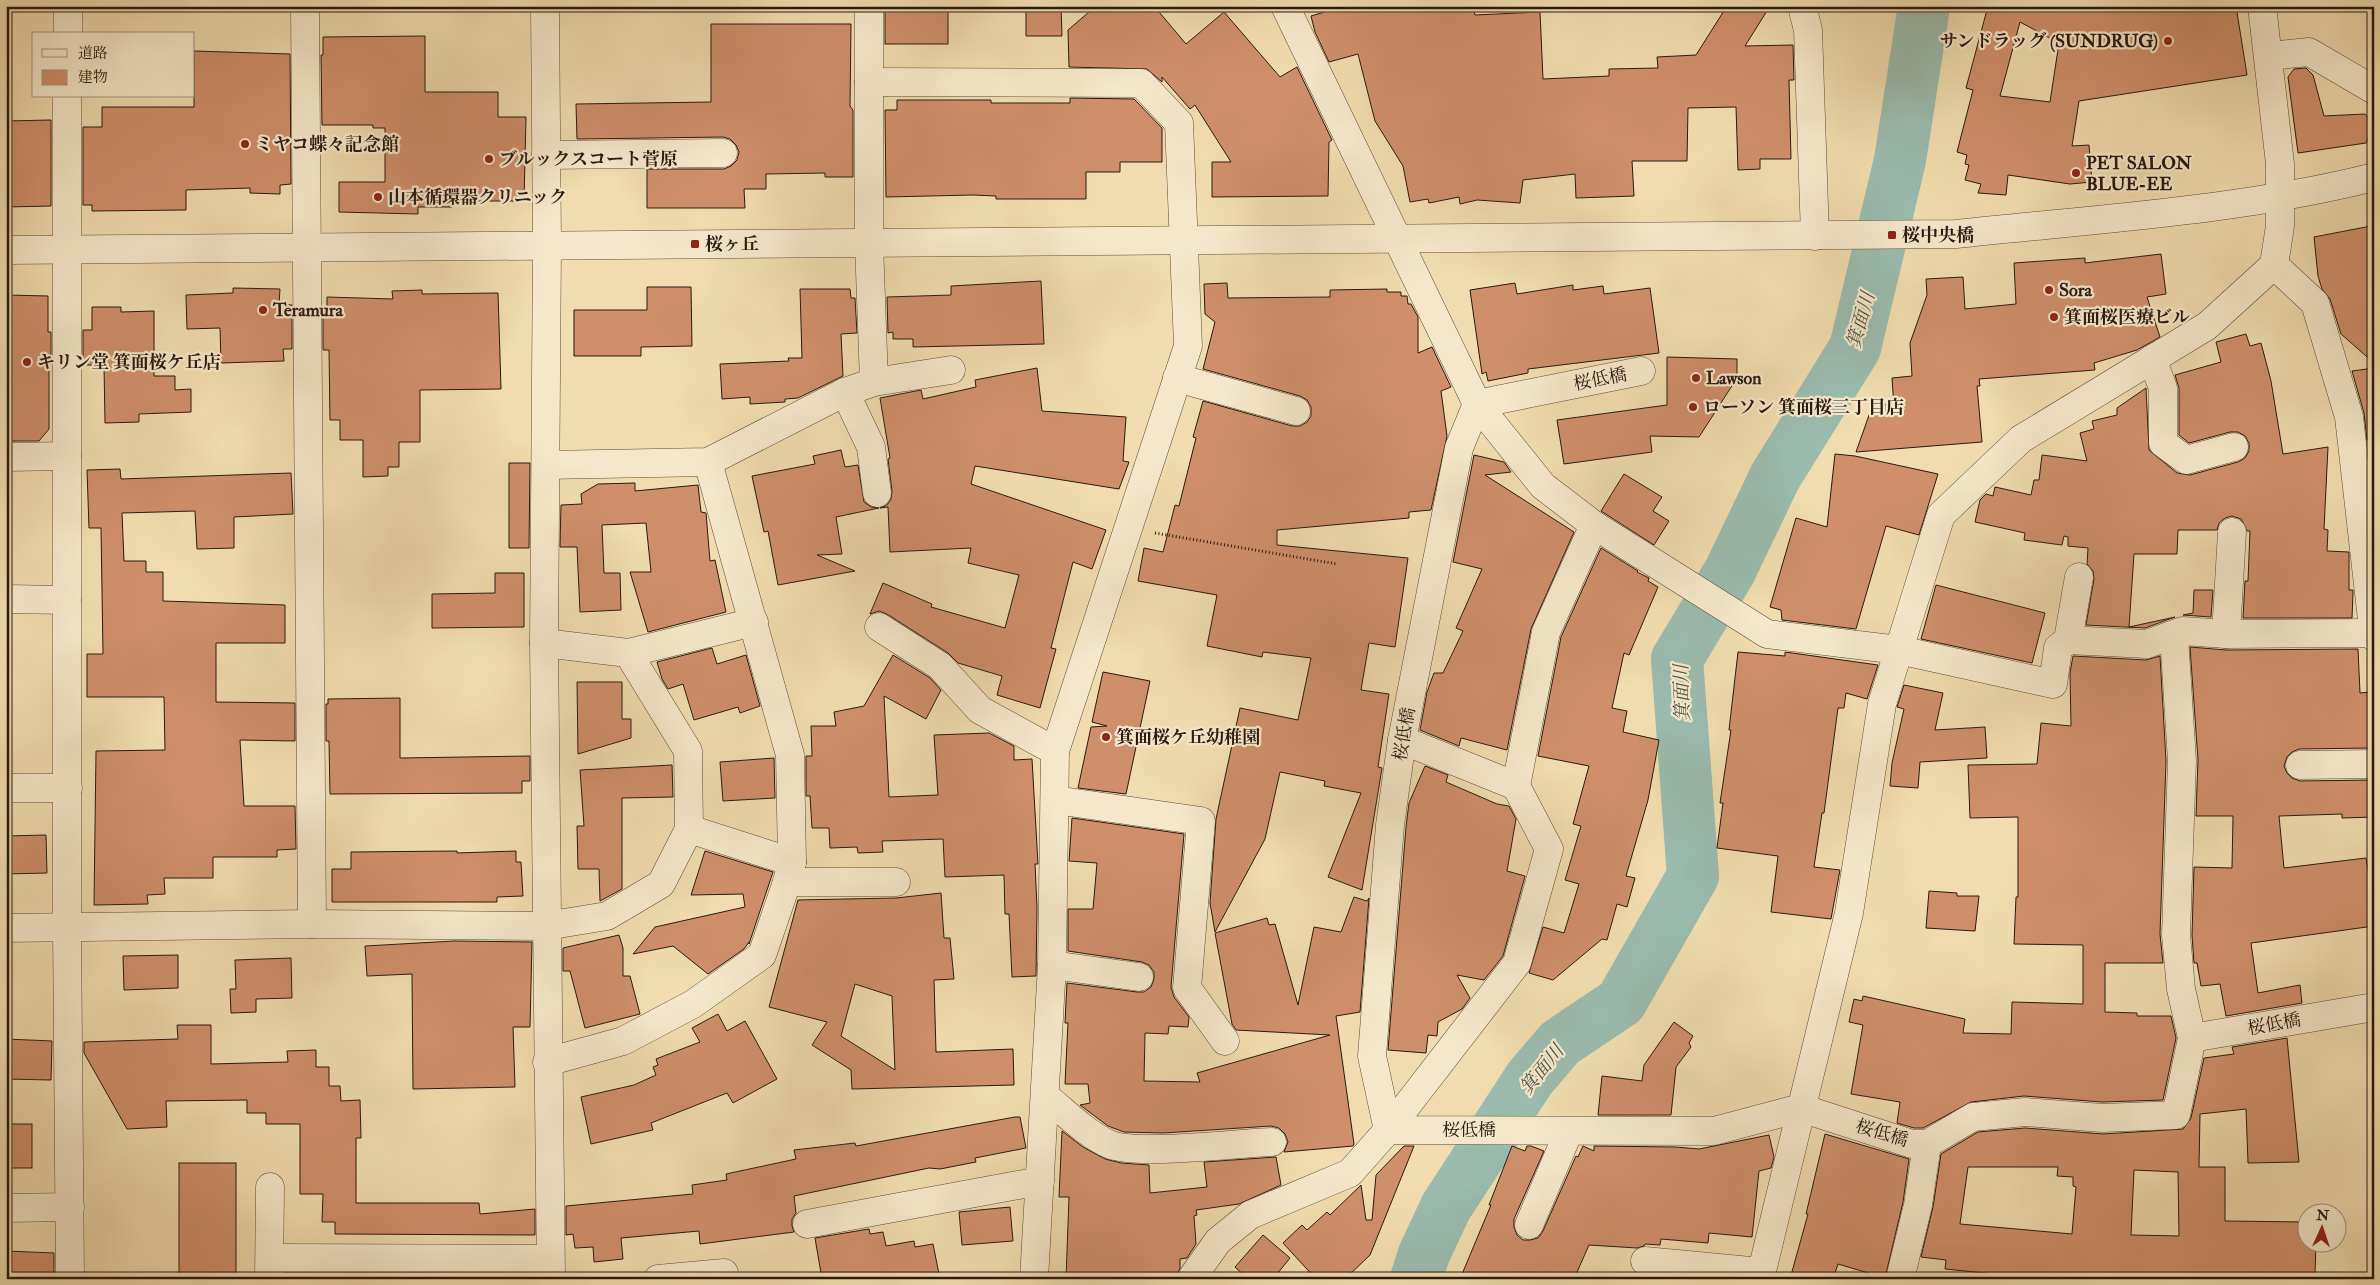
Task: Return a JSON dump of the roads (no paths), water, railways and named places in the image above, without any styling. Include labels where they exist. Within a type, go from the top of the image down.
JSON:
[{"type":"street","points":[[68,6],[68,32]]},
{"type":"street","points":[[305,6],[312,924]]},
{"type":"street","points":[[270,1187],[269,1268],[550,1269],[544,643],[547,245],[546,6]]},
{"type":"street","points":[[869,6],[870,243],[874,382]]},
{"type":"street","points":[[1284,6],[1399,239],[1477,404],[1543,486],[1594,525],[1768,634],[1899,650],[2053,684],[2058,648],[2068,640],[2079,577]]},
{"type":"street","points":[[1802,6],[1808,30],[1816,236]]},
{"type":"street","points":[[1645,1261],[1760,1276],[1849,914],[1882,704],[1940,515],[2021,439],[2207,326],[2274,265],[2281,196],[2280,164],[2262,6]]},
{"type":"street","points":[[2269,56],[2310,52],[2374,90]]},
{"type":"street","points":[[869,82],[1141,83],[1179,123],[1188,346],[1056,751],[1052,964],[1034,1279]]},
{"type":"street","points":[[67,98],[67,927],[70,1279]]},
{"type":"street","points":[[546,155],[723,153]]},
{"type":"street","points":[[6,250],[1956,234],[2237,203],[2319,191],[2374,177]]},
{"type":"street","points":[[2068,640],[2147,644],[2174,636],[2183,631],[2226,634],[2374,634],[2368,524],[2350,417],[2315,303],[2274,265]]},
{"type":"street","points":[[2152,359],[2163,388],[2163,443],[2186,460],[2234,447]]},
{"type":"street","points":[[546,465],[708,462],[845,392],[874,382],[952,370]]},
{"type":"street","name":"桜低橋","points":[[1641,371],[1477,404],[1459,448],[1402,740],[1390,825],[1372,1056],[1388,1130],[1714,1131],[1801,1108],[1912,1144],[1927,1144],[1973,1117],[2025,1112],[2102,1118],[2176,1115],[2192,1038],[2374,1007]]},
{"type":"street","points":[[1177,378],[1296,411]]},
{"type":"street","points":[[845,392],[871,447],[877,493]]},
{"type":"street","points":[[6,457],[67,456]]},
{"type":"street","points":[[548,1062],[623,1041],[693,1004],[762,955],[790,872],[790,755],[708,462]]},
{"type":"street","points":[[1192,1279],[1218,1241],[1250,1215],[1350,1173],[1388,1130],[1517,963],[1549,849],[1516,786],[1546,632],[1594,525]]},
{"type":"street","points":[[2226,634],[2232,532]]},
{"type":"street","points":[[6,599],[67,600]]},
{"type":"street","points":[[544,643],[628,653],[754,622]]},
{"type":"street","points":[[879,627],[940,666],[980,710],[1056,751]]},
{"type":"street","points":[[2174,636],[2182,761],[2176,935],[2180,989],[2192,1038]]},
{"type":"street","points":[[6,928],[312,924],[546,926],[607,916],[661,884],[689,829],[688,752],[628,653]]},
{"type":"street","points":[[1402,740],[1516,786]]},
{"type":"street","points":[[2300,765],[2374,764]]},
{"type":"street","points":[[6,788],[68,788]]},
{"type":"street","points":[[1055,800],[1201,821],[1187,988],[1225,1041]]},
{"type":"street","points":[[689,829],[790,872],[896,882]]},
{"type":"street","points":[[1052,964],[1139,977]]},
{"type":"street","points":[[1045,1096],[1094,1135],[1111,1145],[1162,1148],[1272,1142]]},
{"type":"street","points":[[1529,1225],[1568,1131]]},
{"type":"street","points":[[1900,1279],[1918,1205],[1927,1144]]},
{"type":"street","points":[[807,1224],[1040,1181]]},
{"type":"street","points":[[6,1208],[70,1207]]},
{"type":"street","points":[[658,1279],[724,1273]]},
{"type":"waterway","name":"箕面川","points":[[1416,1279],[1424,1254],[1446,1207],[1530,1078],[1560,1043],[1621,1002],[1693,876],[1677,659],[1730,571],[1775,477],[1855,348],[1900,160],[1924,6]]},
{"type":"place","name":"サンドラッグ (SUNDRUG)","points":[[2168,41]]},
{"type":"place","name":"ミヤコ蝶々記念館","points":[[245,144]]},
{"type":"place","name":"ブルックスコート菅原","points":[[489,159]]},
{"type":"place","name":"PET SALON BLUE-EE","points":[[2076,173]]},
{"type":"place","name":"山本循環器クリニック","points":[[378,197]]},
{"type":"place","name":"桜中央橋","points":[[1892,235]]},
{"type":"place","name":"桜ヶ丘","points":[[695,244]]},
{"type":"place","name":"Sora","points":[[2049,290]]},
{"type":"place","name":"Teramura","points":[[263,310]]},
{"type":"place","name":"箕面桜医療ビル","points":[[2054,317]]},
{"type":"place","name":"キリン堂 箕面桜ケ丘店","points":[[27,362]]},
{"type":"place","name":"Lawson","points":[[1696,378]]},
{"type":"place","name":"ローソン 箕面桜三丁目店","points":[[1693,407]]},
{"type":"place","name":"箕面桜ケ丘幼稚園","points":[[1106,737]]}]
